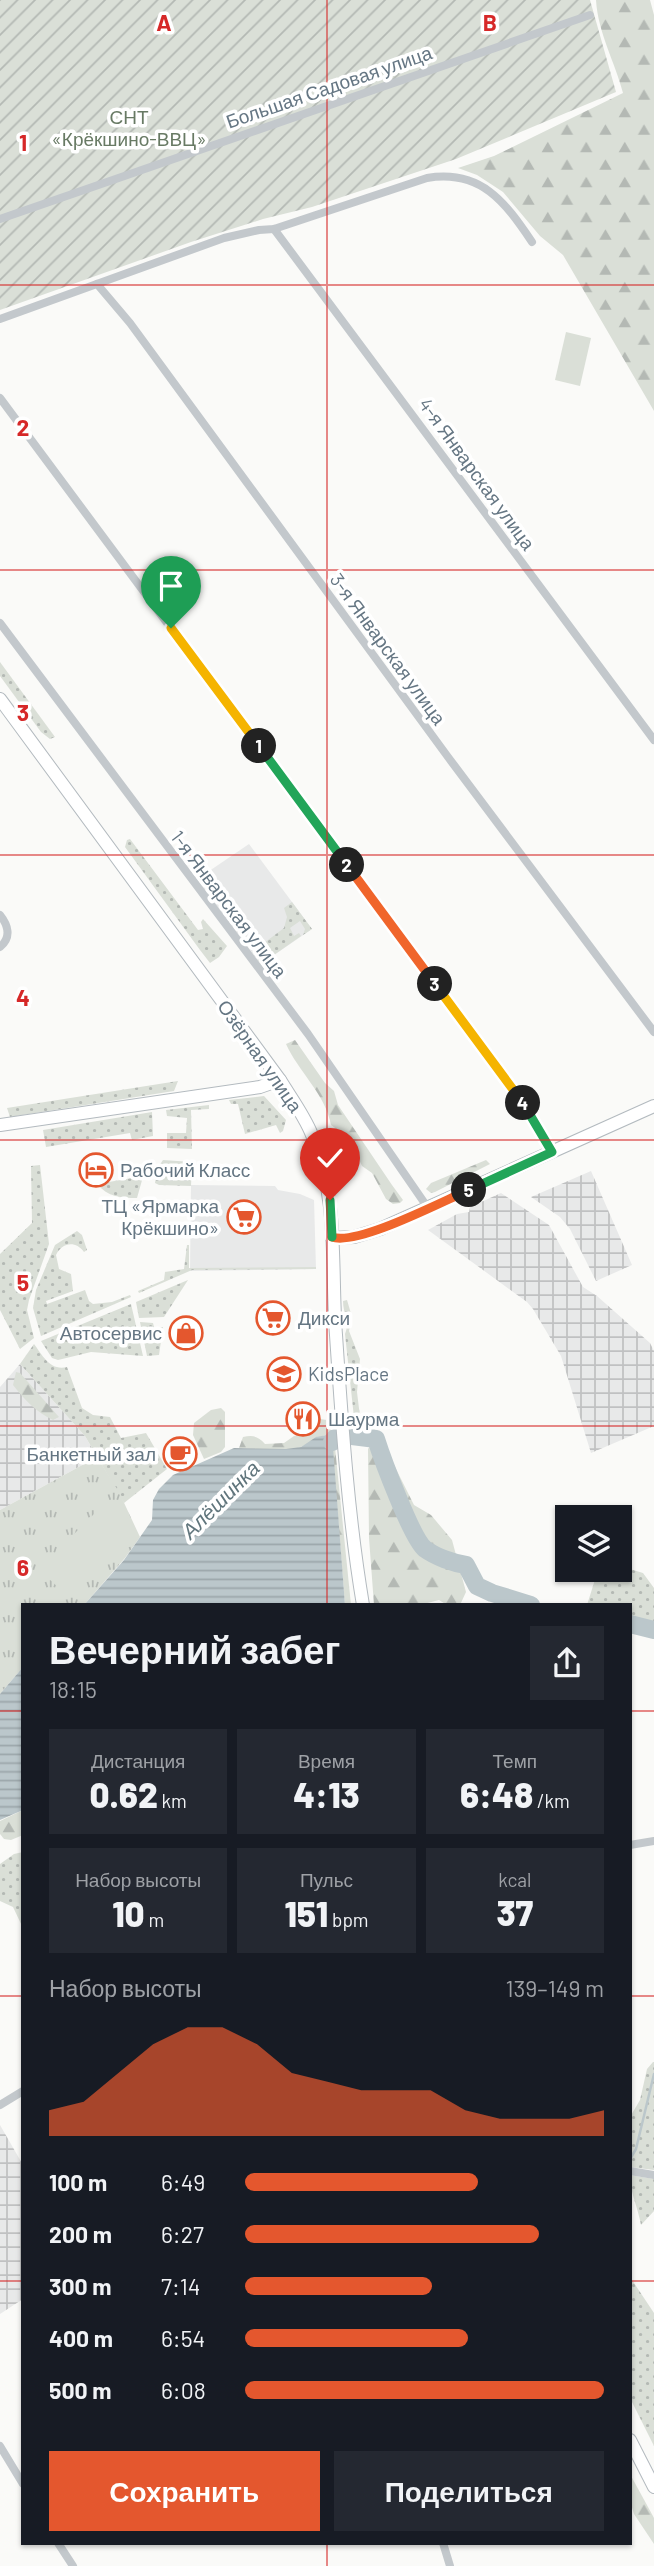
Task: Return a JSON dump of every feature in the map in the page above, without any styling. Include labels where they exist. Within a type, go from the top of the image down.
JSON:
[{"type":"main road","name":"Озёрная улица","points":[[0,699],[279,1080],[306,1121],[320,1156],[329,1195],[338,1374],[356,1561],[363,1603]]},
{"type":"main road","points":[[0,1125],[156,1100],[260,1087],[279,1080]]},
{"type":"main road","points":[[332,1238],[367,1234],[654,1107]]},
{"type":"main road","points":[[632,2443],[654,2477]]},
{"type":"main road","points":[[632,2444],[654,2487]]},
{"type":"street","name":"Большая Садовая улица","points":[[0,219],[590,15]]},
{"type":"street","points":[[0,318],[224,239],[274,229],[427,178],[454,175],[483,186],[495,195],[532,242]]},
{"type":"street","name":"4-я Январская улица","points":[[274,229],[654,740]]},
{"type":"street","name":"3-я Январская улица","points":[[97,284],[117,306],[654,1032]]},
{"type":"street","points":[[0,398],[527,1109],[552,1152]]},
{"type":"street","name":"1-я Январская улица","points":[[0,623],[308,1034],[428,1208]]},
{"type":"street","points":[[0,915],[8,932],[8,938],[0,947]]},
{"type":"street","points":[[632,1844],[654,1841]]},
{"type":"street","points":[[0,2105],[21,2092]]},
{"type":"street","points":[[632,2171],[654,2175]]},
{"type":"street","points":[[0,2446],[21,2478]]},
{"type":"street","points":[[59,2545],[73,2566]]},
{"type":"street","points":[[444,2545],[450,2566]]},
{"type":"shaded area","points":[[249,844],[312,929],[261,964],[196,880]]},
{"type":"shaded area","points":[[591,1171],[632,1265],[596,1281],[570,1229],[560,1217],[531,1197]]},
{"type":"shaded area","points":[[191,1185],[275,1186],[278,1190],[314,1200],[316,1269],[190,1271]]},
{"type":"shaded area","points":[[501,1193],[549,1225],[583,1287],[650,1343],[654,1351],[654,1426],[591,1453],[561,1356],[533,1309],[428,1230],[457,1214],[469,1212],[470,1207]]},
{"type":"shaded area","points":[[20,1364],[85,1436],[97,1457],[0,1510],[0,1387]]},
{"type":"shaded area","points":[[0,2125],[21,2162],[21,2300],[0,2314]]},
{"type":"green space","name":"СНТ «Крёкшино-ВВЦ»","points":[[0,0],[590,0],[616,92],[456,159],[312,207],[191,242],[0,310]]},
{"type":"green space","points":[[596,0],[650,0],[654,15],[654,411],[563,255],[540,236],[503,192],[477,175],[458,168],[494,156],[623,93],[603,36]]},
{"type":"green space","points":[[566,332],[591,338],[580,386],[555,380]]},
{"type":"green space","points":[[0,662],[55,737],[50,739],[41,732],[0,676]]},
{"type":"green space","points":[[130,839],[198,930],[203,929],[203,919],[227,946],[219,957],[210,963],[200,950],[125,847]]},
{"type":"green space","points":[[292,902],[312,929],[303,935],[305,929],[300,921],[290,928],[294,936],[299,933],[301,936],[261,964],[252,952],[284,928],[287,917],[284,908]]},
{"type":"green space","points":[[295,1040],[325,1083],[334,1091],[338,1105],[403,1200],[400,1203],[393,1204],[386,1199],[372,1173],[362,1166],[349,1138],[331,1125],[324,1103],[286,1044]]},
{"type":"green space","points":[[178,1081],[174,1091],[10,1117],[7,1108]]},
{"type":"green space","points":[[264,1096],[286,1120],[283,1131],[280,1133],[276,1125],[245,1134],[238,1104],[231,1104],[229,1100]]},
{"type":"green space","points":[[209,1105],[209,1109],[191,1110],[192,1149],[167,1148],[167,1133],[186,1133],[187,1118],[167,1116],[166,1110]]},
{"type":"green space","points":[[152,1112],[153,1136],[132,1140],[130,1133],[46,1147],[43,1130]]},
{"type":"green space","points":[[163,1160],[192,1162],[191,1186],[155,1183],[157,1169]]},
{"type":"green space","points":[[486,1160],[490,1164],[435,1192],[431,1193],[426,1189],[431,1183]]},
{"type":"green space","points":[[40,1165],[49,1244],[27,1310],[34,1338],[20,1349],[0,1310],[0,1254],[32,1223],[31,1166]]},
{"type":"green space","points":[[137,1166],[146,1166],[137,1198],[115,1196],[97,1184],[138,1177]]},
{"type":"green space","points":[[77,1231],[82,1235],[87,1250],[84,1252],[69,1244],[56,1255],[59,1269],[71,1274],[73,1291],[46,1301],[47,1304],[85,1290],[93,1304],[112,1302],[130,1295],[131,1297],[41,1336],[33,1308],[36,1290],[55,1245]]},
{"type":"green space","points":[[187,1245],[189,1268],[316,1269],[192,1270],[139,1293],[138,1291],[164,1280],[165,1272],[184,1269]]},
{"type":"green space","points":[[188,1280],[164,1317],[139,1318],[136,1302]]},
{"type":"green space","points":[[347,1300],[352,1317],[349,1331],[360,1359],[357,1392],[361,1425],[359,1429],[355,1427],[345,1334],[347,1322],[343,1301]]},
{"type":"green space","points":[[131,1304],[143,1356],[91,1352],[58,1360],[52,1358],[41,1341]]},
{"type":"green space","points":[[140,1322],[163,1327],[159,1355],[147,1356]]},
{"type":"green space","points":[[34,1344],[51,1365],[67,1367],[82,1408],[93,1415],[110,1417],[121,1438],[146,1433],[167,1469],[124,1503],[85,1436],[20,1364]]},
{"type":"green space","points":[[16,1372],[20,1373],[59,1417],[53,1420],[47,1417],[26,1400],[13,1385]]},
{"type":"green space","points":[[221,1408],[225,1412],[225,1447],[221,1452],[204,1459],[193,1435],[194,1423],[211,1410]]},
{"type":"green space","points":[[320,1419],[327,1420],[332,1434],[319,1437],[301,1447],[279,1450],[239,1448],[243,1437],[247,1436],[258,1438],[265,1444],[284,1443],[294,1436],[306,1434],[316,1427]]},
{"type":"green space","points":[[378,1433],[414,1505],[431,1515],[452,1540],[466,1592],[461,1603],[444,1603],[439,1600],[428,1603],[374,1603],[369,1538],[368,1449]]},
{"type":"green space","points":[[332,1446],[335,1447],[351,1603],[345,1603]]},
{"type":"green space","points":[[97,1457],[119,1492],[140,1537],[86,1603],[21,1603],[21,1669],[0,1694],[0,1510]]},
{"type":"green space","points":[[106,1502],[133,1529],[67,1596],[39,1569]]},
{"type":"green space","points":[[632,1570],[643,1573],[654,1588],[654,1630],[632,1624],[632,1603],[588,1603],[594,1582],[632,1582]]},
{"type":"green space","points":[[21,1811],[21,1836],[11,1840],[4,1839],[0,1834],[0,1821]]},
{"type":"green space","points":[[21,1852],[21,1924],[13,1907],[0,1901],[0,1864]]},
{"type":"green space","points":[[654,2062],[654,2170],[632,2167],[632,2114],[640,2100],[647,2069]]},
{"type":"green space","points":[[632,2175],[654,2179],[654,2211],[641,2225],[632,2192]]},
{"type":"green space","points":[[632,2280],[654,2313],[654,2446],[632,2402]]},
{"type":"green space","points":[[632,2478],[654,2518],[654,2544],[634,2514]]},
{"type":"water","points":[[332,1434],[345,1603],[86,1603],[124,1560],[152,1520],[153,1500],[159,1489],[173,1475],[234,1448],[301,1447],[316,1437]]},
{"type":"water","points":[[21,1669],[21,1811],[0,1820],[0,1694]]},
{"type":"waterway","name":"Алёшинка","points":[[352,1436],[376,1439],[405,1515],[425,1549],[434,1555],[466,1565],[477,1586],[524,1603]]},
{"type":"waterway","name":"Алёшинка","points":[[332,1442],[335,1438]]},
{"type":"waterway","name":"Алёшинка","points":[[632,1624],[654,1630]]},
{"type":"waterway","points":[[632,2156],[636,2149],[654,2074]]},
{"type":"place","name":"Рабочий Класс","points":[[96,1170]]},
{"type":"place","name":"ТЦ «Ярмарка Крёкшино»","points":[[244,1217]]},
{"type":"place","name":"Дикси","points":[[273,1318]]},
{"type":"place","name":"Автосервис","points":[[186,1333]]},
{"type":"place","name":"KidsPlace","points":[[284,1374]]},
{"type":"place","name":"Шаурма","points":[[303,1419]]},
{"type":"place","name":"Банкетный зал","points":[[180,1454]]},
{"type":"route","points":[[171,628],[527,1109],[552,1152],[380,1229],[354,1237],[332,1238],[330,1200]]}]
